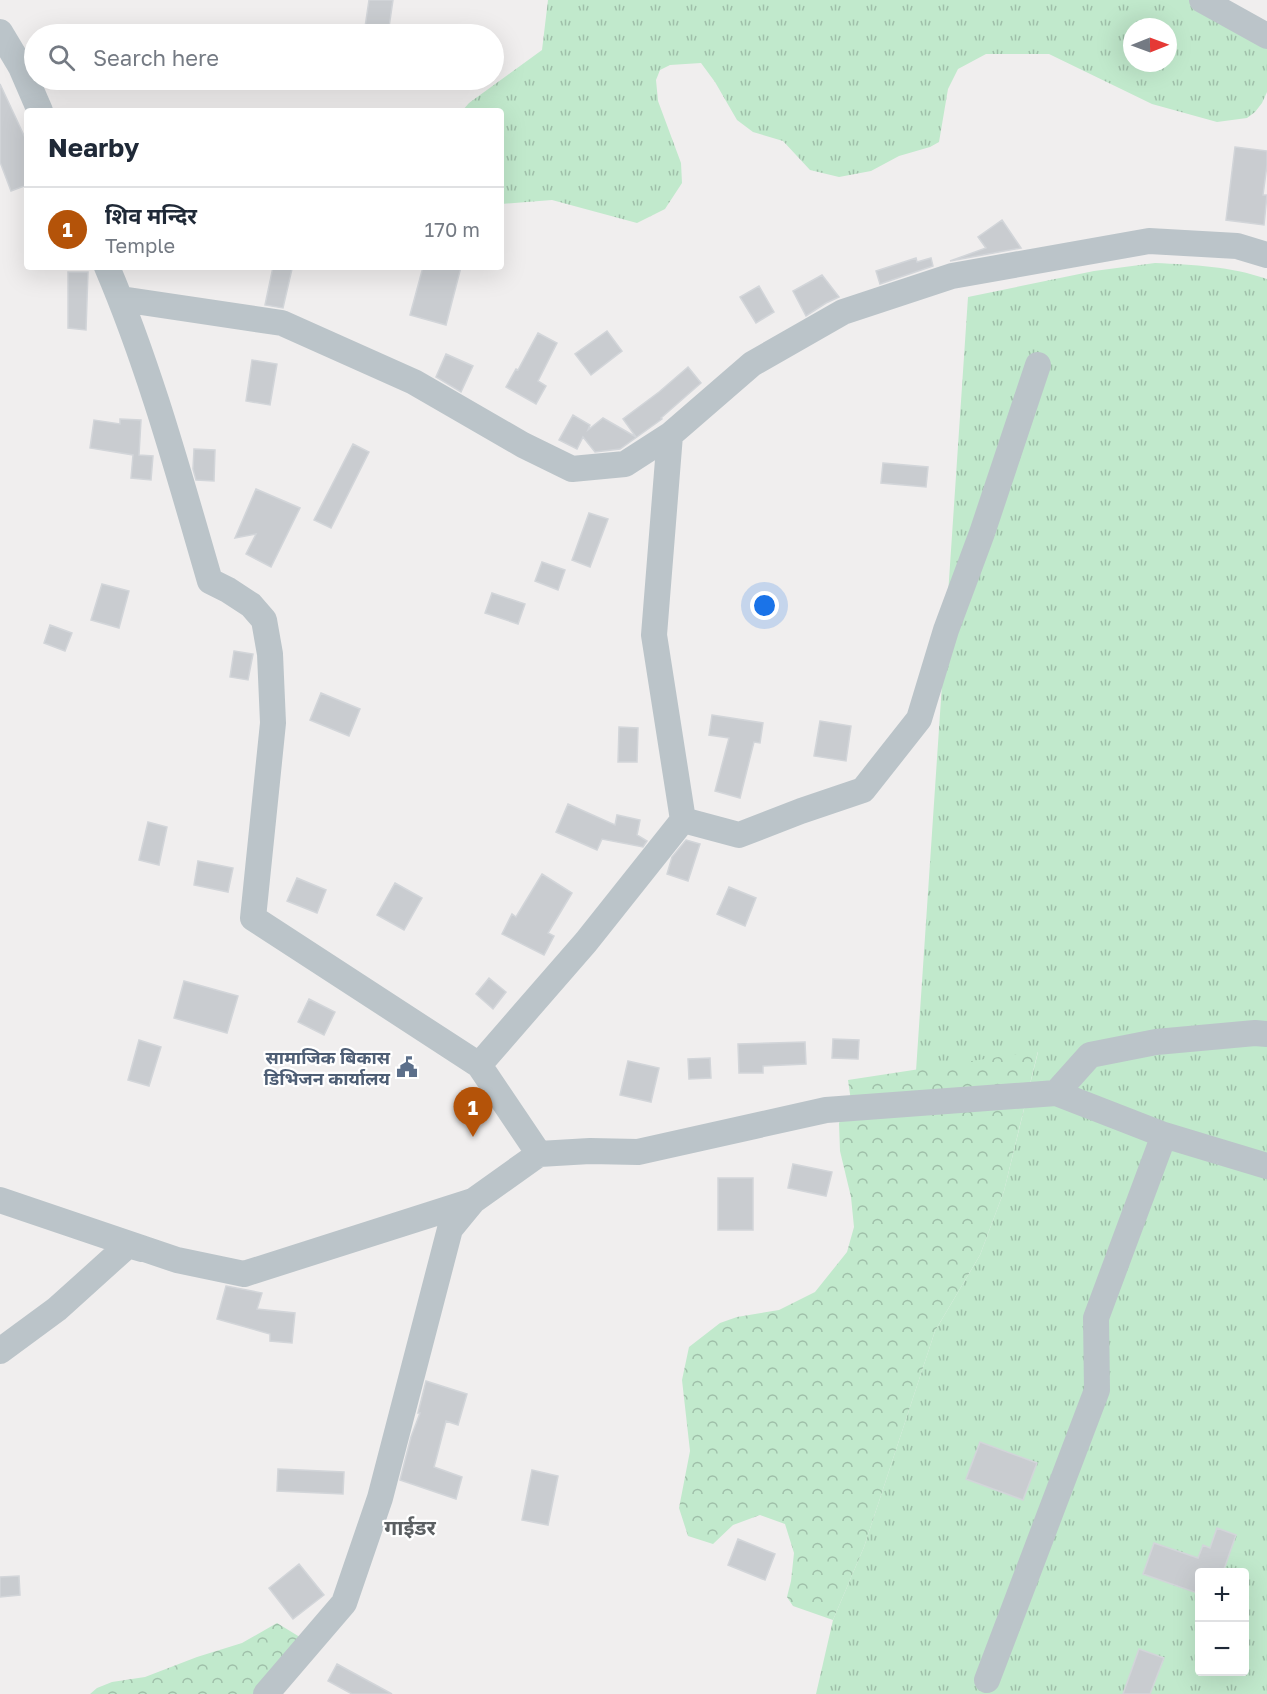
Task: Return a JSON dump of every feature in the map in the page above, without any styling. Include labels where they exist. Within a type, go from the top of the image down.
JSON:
[{"type":"street","points":[[1202,0],[1267,36]]},
{"type":"street","points":[[0,32],[24,74]]},
{"type":"street","points":[[31,90],[39,108]]},
{"type":"street","points":[[121,299],[282,323],[414,382],[523,445],[572,469],[625,464],[670,435],[752,364],[843,312],[952,276],[1149,241],[1237,246],[1267,255]]},
{"type":"street","points":[[108,270],[121,299],[159,410],[210,581],[251,605],[264,620],[270,654],[273,723],[253,918],[479,1065],[539,1154]]},
{"type":"street","points":[[683,820],[740,835],[863,790],[919,719],[946,630],[982,533],[1038,365]]},
{"type":"street","points":[[479,1065],[586,942],[683,820],[654,634],[670,435]]},
{"type":"street","points":[[1056,1093],[1090,1055],[1156,1042],[1255,1033],[1267,1034]]},
{"type":"street","points":[[266,1694],[344,1604],[380,1498],[450,1229],[473,1201],[539,1154],[590,1151],[638,1152],[826,1110],[1056,1093],[1164,1134],[1267,1166]]},
{"type":"street","points":[[987,1680],[1097,1390],[1096,1318],[1164,1134]]},
{"type":"street","points":[[0,1200],[177,1260]]},
{"type":"street","points":[[0,1351],[57,1309],[128,1245],[177,1260],[244,1274],[473,1201]]},
{"type":"green space","points":[[548,0],[1223,0],[1267,43],[1267,92],[1262,103],[1247,118],[1217,122],[1152,104],[1049,54],[986,54],[958,69],[948,89],[939,142],[899,156],[871,171],[839,177],[810,170],[783,141],[753,132],[737,120],[701,63],[670,65],[660,70],[656,80],[658,101],[681,163],[682,183],[665,209],[637,223],[552,200],[504,204],[504,108],[465,108],[487,90],[504,90],[504,78],[542,50]]},
{"type":"green space","points":[[1155,263],[1225,269],[1267,279],[1267,1694],[816,1694],[833,1620],[864,1547],[935,1331],[980,1255],[1004,1191],[1038,1052],[916,1071],[968,297],[1094,271]]},
{"type":"green space","points":[[1038,1051],[1004,1191],[980,1255],[935,1331],[864,1547],[833,1620],[793,1606],[787,1597],[794,1553],[785,1524],[760,1515],[733,1525],[713,1544],[688,1536],[679,1508],[690,1451],[682,1380],[689,1347],[720,1323],[737,1317],[779,1310],[815,1292],[847,1252],[854,1227],[851,1197],[840,1151],[839,1123],[851,1101],[848,1080]]},
{"type":"green space","points":[[277,1623],[303,1639],[258,1694],[90,1694],[97,1688],[112,1682],[145,1677],[242,1643]]},
{"type":"building","points":[[369,0],[393,0],[389,24],[365,24]]},
{"type":"building","points":[[0,84],[24,136],[24,186],[11,191],[0,162]]},
{"type":"building","points":[[1235,147],[1267,151],[1263,195],[1267,195],[1264,225],[1226,220]]},
{"type":"building","points":[[1002,220],[1021,248],[950,261],[986,248],[978,237]]},
{"type":"building","points":[[916,258],[917,262],[931,258],[933,266],[880,284],[876,271]]},
{"type":"building","points":[[272,270],[292,270],[283,308],[265,305]]},
{"type":"building","points":[[422,270],[460,270],[446,325],[410,315]]},
{"type":"building","points":[[68,272],[88,272],[86,330],[68,328]]},
{"type":"building","points":[[822,275],[839,297],[806,316],[793,291]]},
{"type":"building","points":[[759,286],[774,312],[756,323],[740,297]]},
{"type":"building","points":[[607,331],[622,351],[591,375],[575,354]]},
{"type":"building","points":[[538,333],[557,343],[538,381],[546,386],[536,404],[506,387]]},
{"type":"building","points":[[446,354],[473,366],[461,392],[436,377]]},
{"type":"building","points":[[252,360],[277,364],[270,405],[246,401]]},
{"type":"building","points":[[688,367],[701,383],[662,419],[620,449],[595,452],[583,437],[577,449],[559,440],[573,415],[590,425],[588,430],[603,418],[636,437],[623,419]]},
{"type":"building","points":[[120,419],[141,420],[139,455],[153,456],[151,480],[131,478],[133,455],[90,448],[94,420],[120,424]]},
{"type":"building","points":[[353,444],[369,452],[331,528],[314,520]]},
{"type":"building","points":[[194,449],[215,450],[214,481],[196,480],[193,469]]},
{"type":"building","points":[[883,463],[928,467],[926,487],[881,483]]},
{"type":"building","points":[[256,489],[300,508],[271,567],[246,554],[256,534],[235,538]]},
{"type":"building","points":[[589,513],[608,519],[590,567],[572,560]]},
{"type":"building","points":[[542,562],[565,570],[558,590],[535,581]]},
{"type":"building","points":[[102,584],[129,591],[119,628],[91,620]]},
{"type":"building","points":[[492,593],[525,604],[518,624],[485,613]]},
{"type":"building","points":[[50,625],[72,633],[65,651],[44,643]]},
{"type":"building","points":[[234,651],[253,654],[248,680],[230,677]]},
{"type":"building","points":[[321,693],[360,709],[349,736],[310,720]]},
{"type":"building","points":[[712,715],[763,723],[760,743],[754,742],[740,798],[715,791],[729,738],[709,735]]},
{"type":"building","points":[[820,721],[851,726],[846,761],[814,756]]},
{"type":"building","points":[[619,727],[638,728],[637,762],[618,762]]},
{"type":"building","points":[[568,804],[615,825],[617,815],[640,820],[637,835],[647,841],[643,847],[602,839],[597,850],[556,832]]},
{"type":"building","points":[[148,822],[167,827],[159,865],[139,860]]},
{"type":"building","points":[[686,840],[700,844],[688,881],[667,874],[672,857]]},
{"type":"building","points":[[198,861],[233,868],[228,892],[194,885]]},
{"type":"building","points":[[542,874],[572,893],[548,933],[554,936],[544,955],[502,934],[512,914],[516,917]]},
{"type":"building","points":[[297,878],[326,890],[317,913],[287,901]]},
{"type":"building","points":[[395,883],[422,898],[404,930],[377,915]]},
{"type":"building","points":[[729,887],[756,898],[745,926],[717,914]]},
{"type":"building","points":[[489,978],[506,992],[493,1009],[476,994]]},
{"type":"building","points":[[184,981],[238,996],[227,1033],[174,1018]]},
{"type":"building","points":[[309,999],[335,1012],[324,1035],[298,1022]]},
{"type":"building","points":[[833,1039],[859,1040],[858,1059],[832,1058]]},
{"type":"building","points":[[139,1040],[161,1047],[149,1086],[128,1080]]},
{"type":"building","points":[[805,1042],[806,1064],[763,1066],[763,1073],[739,1073],[738,1044]]},
{"type":"building","points":[[710,1058],[711,1078],[689,1079],[688,1059]]},
{"type":"building","points":[[628,1061],[659,1068],[651,1102],[620,1095]]},
{"type":"building","points":[[793,1164],[832,1172],[826,1196],[788,1188]]},
{"type":"building","points":[[718,1178],[753,1178],[753,1230],[718,1230]]},
{"type":"building","points":[[226,1286],[262,1293],[257,1309],[295,1313],[292,1343],[270,1341],[270,1334],[217,1319]]},
{"type":"building","points":[[426,1381],[467,1394],[458,1425],[446,1421],[434,1467],[462,1477],[456,1499],[400,1480],[420,1413],[418,1413]]},
{"type":"building","points":[[980,1442],[1037,1463],[1023,1500],[966,1479]]},
{"type":"building","points":[[278,1469],[344,1472],[343,1494],[277,1491]]},
{"type":"building","points":[[532,1470],[558,1476],[548,1525],[522,1520]]},
{"type":"building","points":[[1217,1528],[1236,1535],[1224,1568],[1195,1568],[1195,1592],[1143,1574],[1154,1543],[1198,1558],[1203,1545],[1210,1548]]},
{"type":"building","points":[[738,1539],[775,1554],[765,1580],[728,1565]]},
{"type":"building","points":[[299,1564],[324,1595],[293,1619],[269,1588]]},
{"type":"building","points":[[19,1576],[20,1595],[0,1597],[0,1577]]},
{"type":"building","points":[[1139,1649],[1164,1658],[1150,1694],[1123,1694]]},
{"type":"building","points":[[337,1664],[392,1694],[352,1694],[328,1681]]},
{"type":"place","name":"सामाजिक बिकास डिभिजन कार्यालय","points":[[407,1067]]},
{"type":"place","name":"शिव मन्दिर","points":[[473,1137]]},
{"type":"district","name":"गाईडर","points":[[410,1527]]}]
